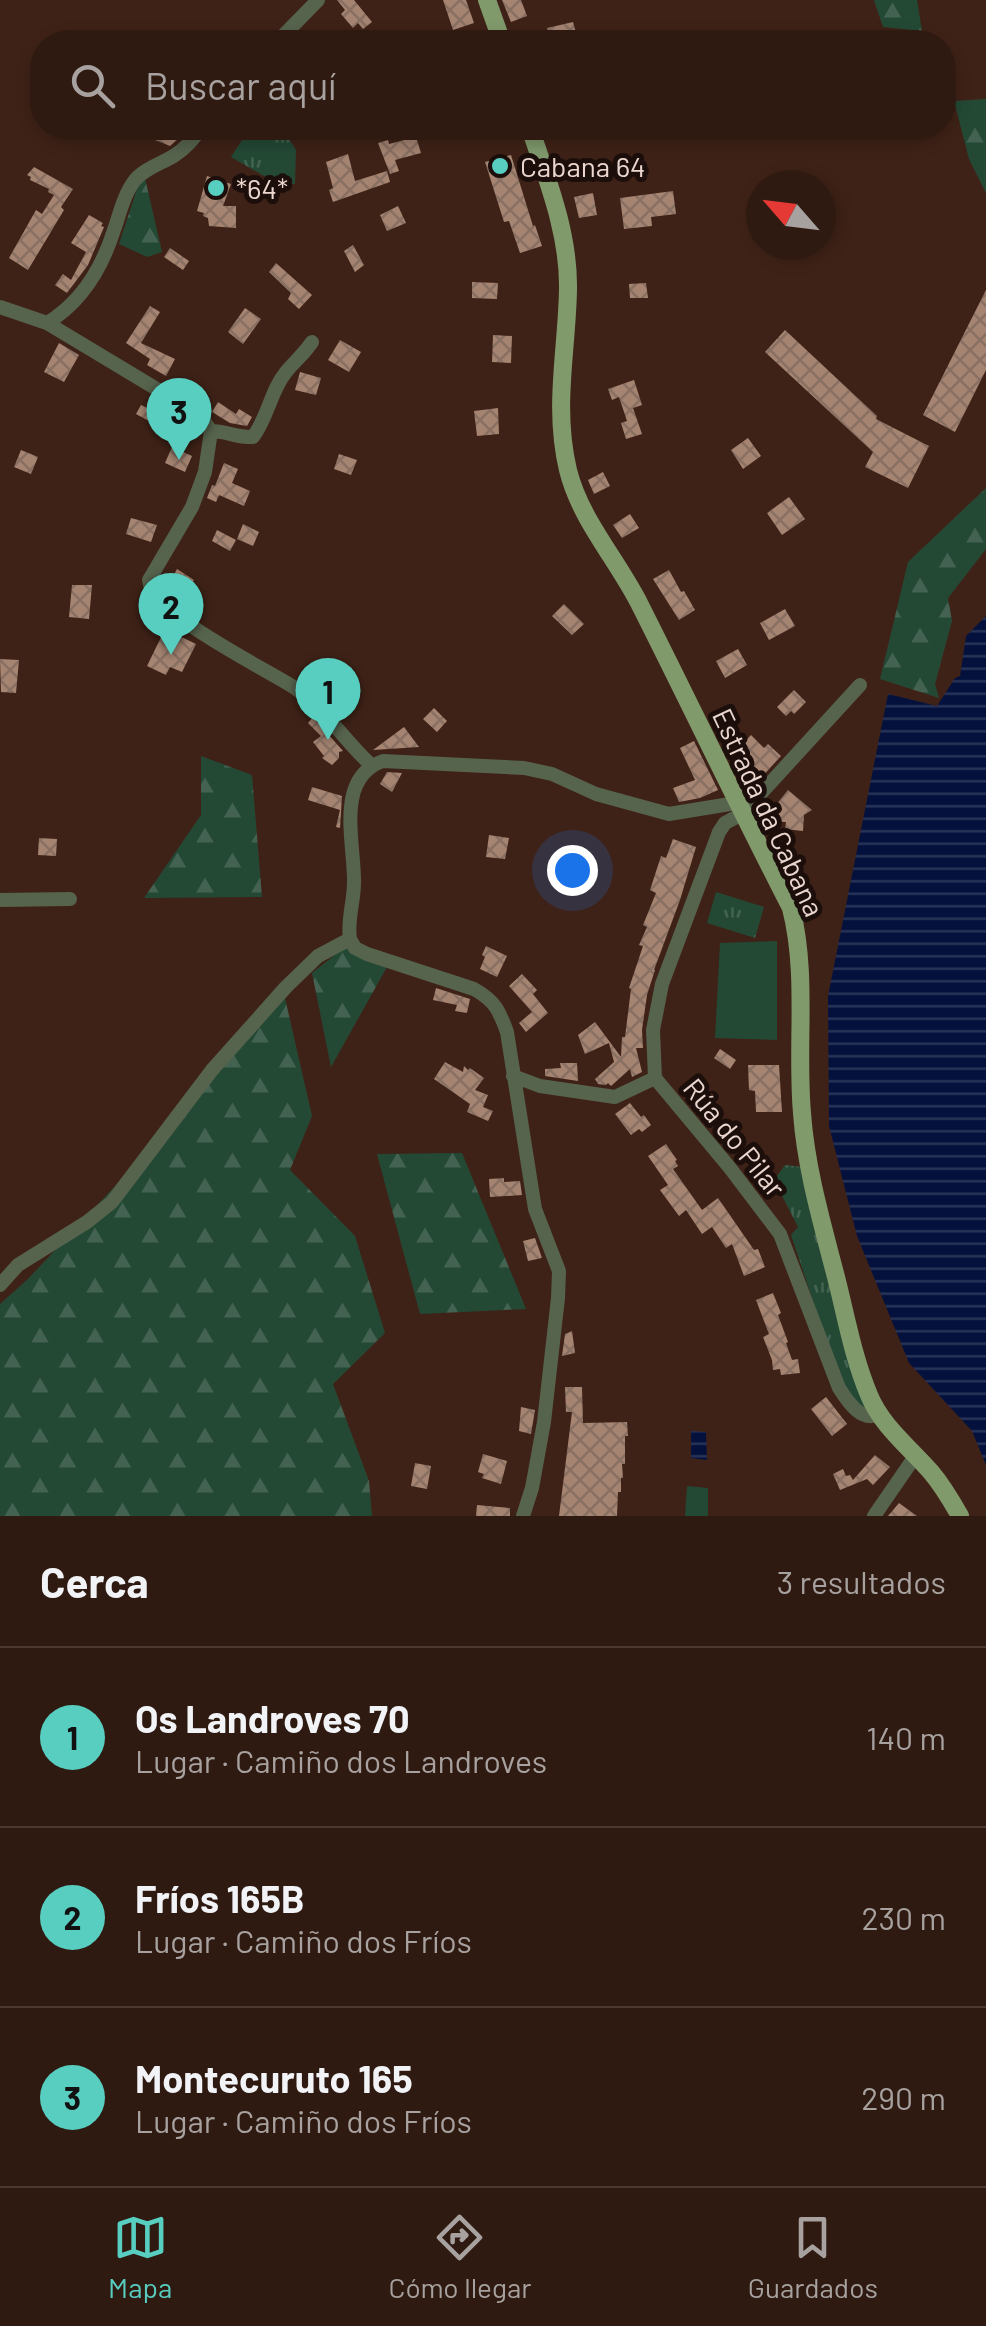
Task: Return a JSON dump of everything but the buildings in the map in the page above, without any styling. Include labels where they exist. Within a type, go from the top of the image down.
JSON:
[{"type":"main road","points":[[488,0],[498,30]]},
{"type":"main road","name":"Estrada da Cabana","points":[[534,140],[566,248],[568,289],[559,403],[568,472],[584,514],[637,600],[790,908],[801,964],[799,1076],[810,1174],[856,1358],[880,1414],[940,1483],[960,1516]]},
{"type":"street","points":[[289,30],[318,0]]},
{"type":"street","points":[[46,323],[80,296],[94,277],[135,180],[178,154],[191,140]]},
{"type":"street","points":[[0,307],[46,323],[200,415],[210,430],[205,472],[192,507],[149,580],[149,588],[156,598],[206,636],[296,689],[334,722],[371,765]]},
{"type":"street","points":[[210,430],[254,438],[284,374],[312,342]]},
{"type":"street","name":"Rúa do Pilar","points":[[860,685],[719,832],[662,984],[653,1030],[654,1078],[780,1234],[838,1388],[866,1417],[880,1414]]},
{"type":"street","points":[[523,1516],[544,1422],[559,1272],[535,1208],[506,1032],[490,998],[474,989],[355,948],[348,928],[354,885],[350,806],[358,782],[371,765],[383,760],[524,768],[552,774],[596,794],[669,814],[739,808]]},
{"type":"street","points":[[0,900],[70,899]]},
{"type":"street","points":[[0,1285],[18,1265],[88,1222],[112,1202],[212,1070],[286,986],[318,956],[350,939]]},
{"type":"street","points":[[513,1076],[540,1086],[615,1097],[654,1078]]},
{"type":"street","points":[[874,1516],[916,1455]]},
{"type":"green space","points":[[874,0],[917,0],[922,30],[883,27]]},
{"type":"green space","points":[[986,99],[986,193],[969,159],[956,101]]},
{"type":"green space","points":[[242,140],[290,140],[296,150],[295,184],[276,183],[231,157]]},
{"type":"green space","points":[[145,178],[162,252],[147,257],[119,244],[137,189]]},
{"type":"green space","points":[[986,488],[986,549],[948,598],[952,621],[935,684],[939,698],[880,679],[908,562]]},
{"type":"green space","points":[[201,756],[252,775],[262,897],[144,898],[201,815]]},
{"type":"green space","points":[[716,892],[764,907],[755,938],[707,923]]},
{"type":"green space","points":[[777,941],[777,1040],[715,1038],[720,943]]},
{"type":"green space","points":[[345,947],[387,967],[331,1067],[312,973]]},
{"type":"green space","points":[[285,998],[312,1116],[290,1170],[355,1236],[385,1333],[333,1384],[369,1481],[372,1516],[0,1516],[0,1304],[162,1136]]},
{"type":"green space","points":[[462,1153],[526,1309],[420,1314],[377,1154]]},
{"type":"green space","points":[[785,1165],[803,1167],[865,1407],[850,1397],[827,1343],[791,1235],[798,1227],[774,1180]]},
{"type":"green space","points":[[687,1486],[708,1488],[708,1516],[685,1516]]},
{"type":"water","points":[[986,616],[986,1465],[972,1431],[909,1363],[857,1236],[829,1126],[828,996],[888,694],[937,706],[960,676],[966,636]]},
{"type":"water","points":[[691,1431],[706,1432],[707,1460],[691,1458]]},
{"type":"place","name":"Cabana 64","points":[[500,166]]},
{"type":"place","name":"*64*","points":[[216,188]]},
{"type":"place","name":"Montecuruto 165","points":[[179,460]]},
{"type":"place","name":"Fríos 165B","points":[[171,655]]},
{"type":"place","name":"Os Landroves 70","points":[[328,740]]}]
